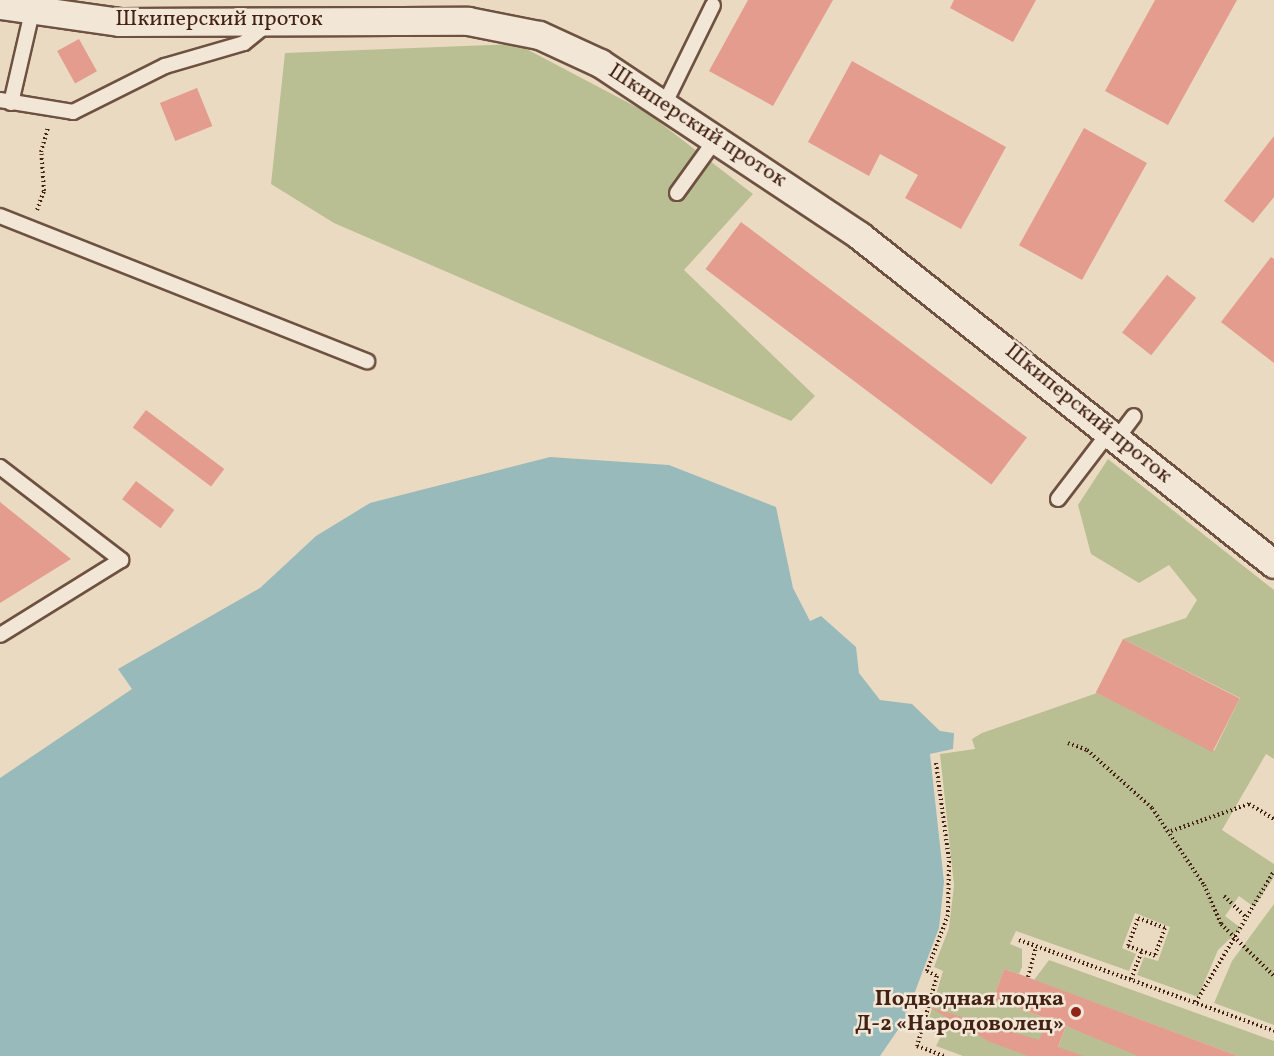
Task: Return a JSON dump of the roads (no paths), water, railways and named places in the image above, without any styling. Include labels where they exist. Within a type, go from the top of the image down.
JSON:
[{"type":"street","name":"Шкиперский проток","points":[[0,6],[118,22],[273,9],[468,21],[539,35],[600,63],[860,236],[1121,428],[1274,564]]},
{"type":"lane","points":[[664,105],[713,5]]},
{"type":"lane","points":[[32,12],[6,101],[52,112],[89,107],[165,66],[224,51],[273,9]]},
{"type":"lane","points":[[677,193],[716,139]]},
{"type":"lane","points":[[0,216],[367,362]]},
{"type":"lane","points":[[1058,499],[1121,428]]},
{"type":"lane","points":[[0,467],[121,560],[0,635]]},
{"type":"water","points":[[550,457],[669,465],[776,507],[793,588],[810,621],[821,616],[856,647],[859,673],[880,700],[912,704],[940,731],[954,733],[953,749],[930,754],[944,882],[939,928],[904,1021],[880,1056],[0,1056],[0,778],[132,689],[118,669],[260,588],[316,536],[370,503]]},
{"type":"place","name":"Подводная лодка Д-2 «Народоволец»","points":[[1076,1012]]}]
